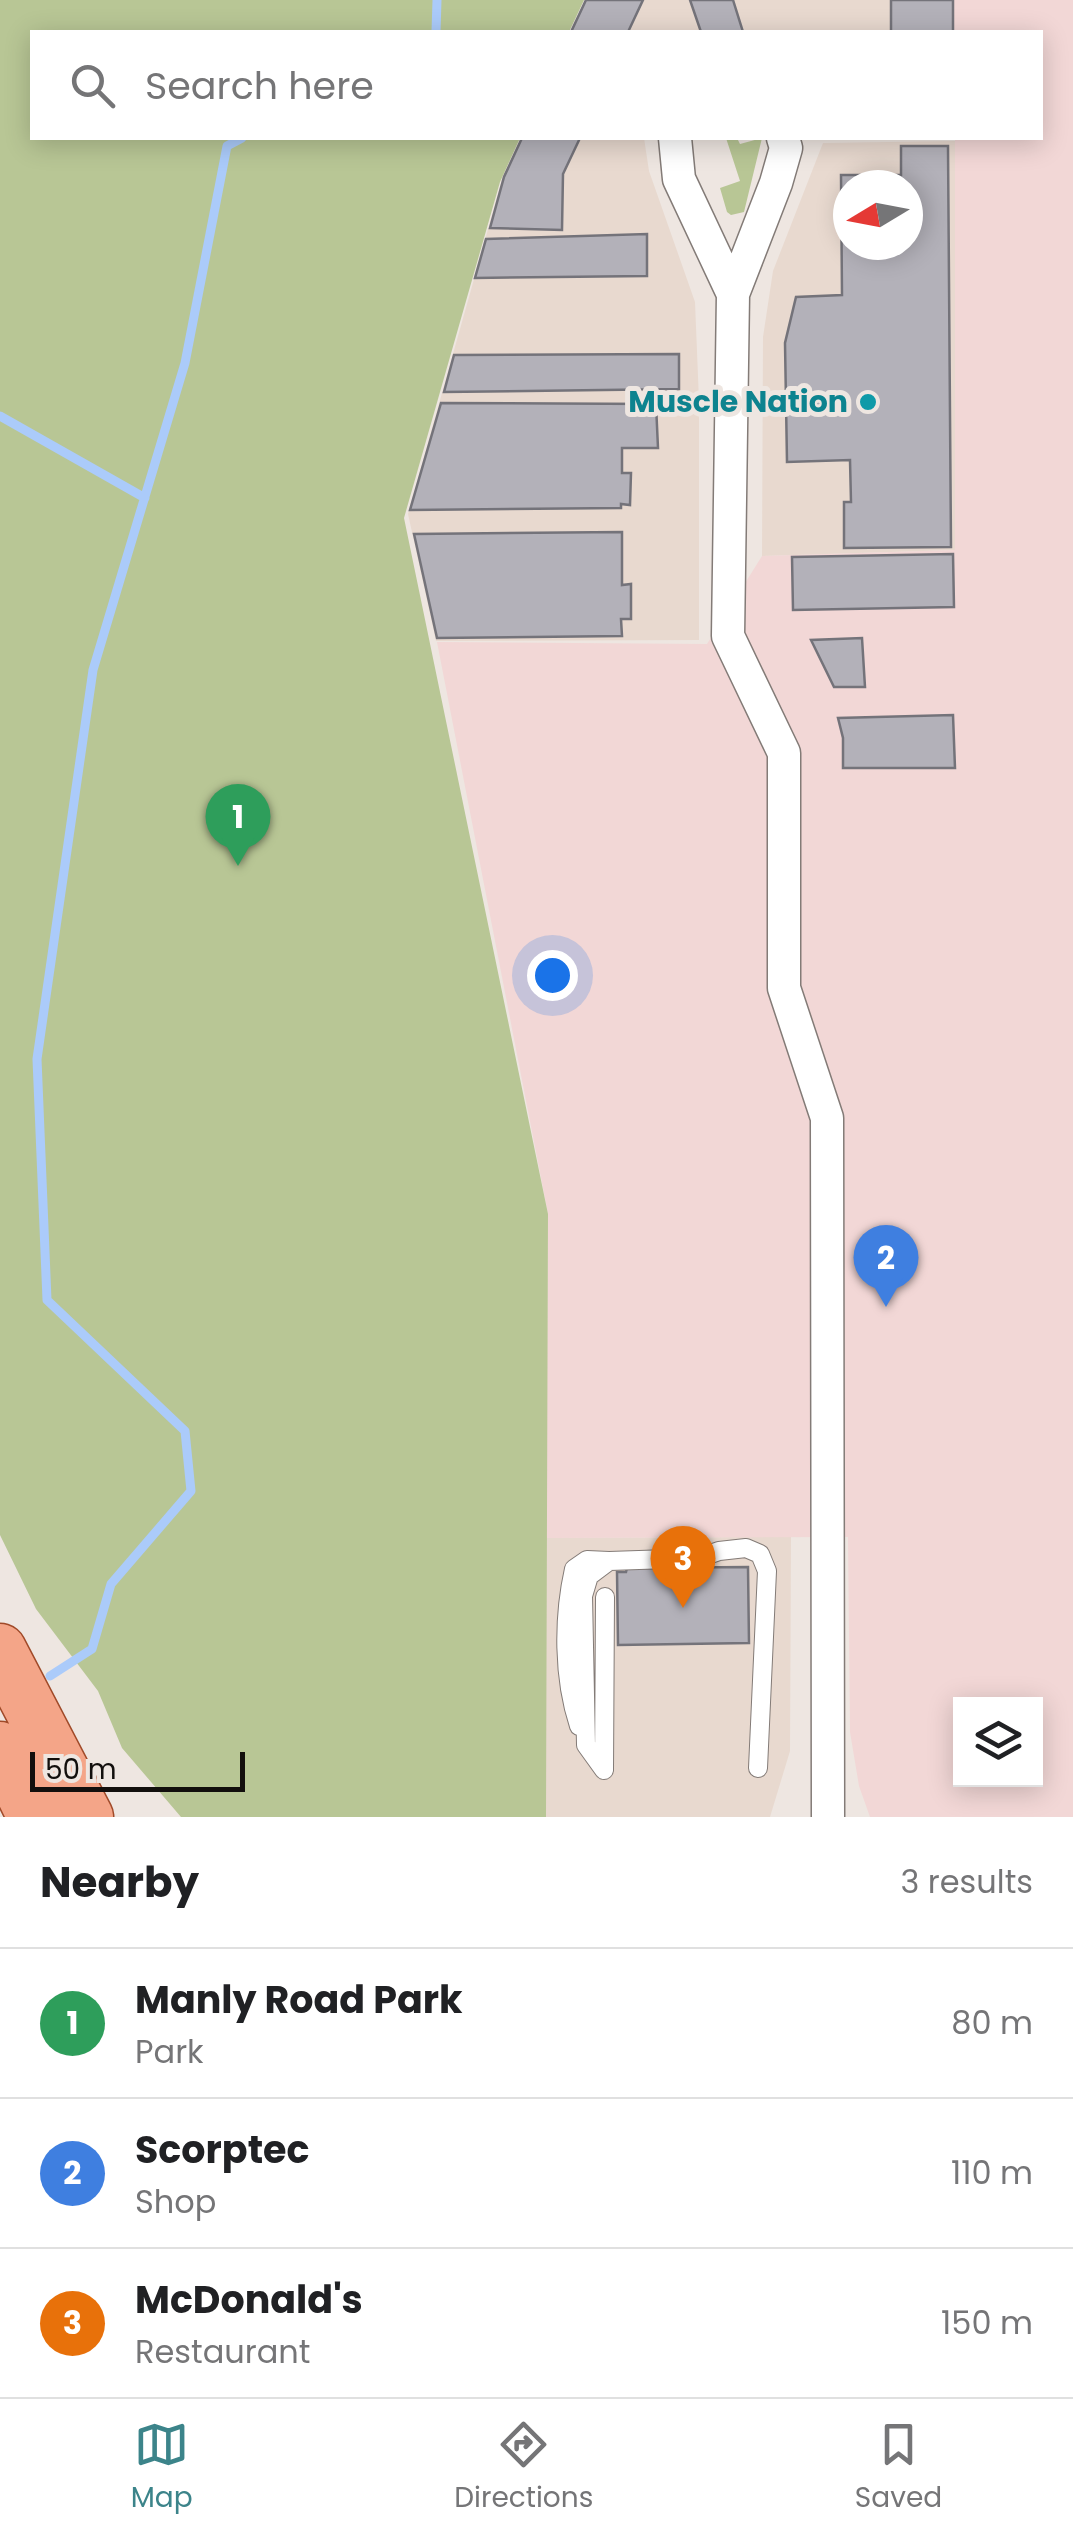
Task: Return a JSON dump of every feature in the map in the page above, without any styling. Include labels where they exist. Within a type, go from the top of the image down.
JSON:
[{"type":"main road","points":[[0,1650],[87,1817]]},
{"type":"main road","points":[[0,1748],[34,1817]]},
{"type":"street","points":[[675,140],[679,179],[733,294]]},
{"type":"street","points":[[784,140],[786,148],[776,183],[733,294],[728,636],[784,753],[784,988],[827,1118],[828,1817]]},
{"type":"lane","points":[[606,1597],[604,1770],[586,1745],[583,1596],[589,1576],[610,1562],[700,1558],[746,1548],[760,1554],[767,1571],[758,1768]]},
{"type":"shaded area","points":[[585,0],[954,0],[954,30],[571,30]]},
{"type":"shaded area","points":[[954,0],[1073,0],[1073,1817],[870,1817],[859,1786],[850,1732],[848,1537],[546,1538],[548,1214],[437,642],[707,644],[762,556],[955,550],[955,140],[1043,140],[1043,30],[954,30]]},
{"type":"shaded area","points":[[520,140],[644,140],[649,171],[695,302],[699,640],[436,641],[408,514],[503,176]]},
{"type":"shaded area","name":"Muscle Nation","points":[[955,141],[955,550],[762,556],[763,337],[773,271],[823,143]]},
{"type":"shaded area","points":[[791,1537],[790,1751],[770,1817],[546,1817],[546,1538]]},
{"type":"green space","points":[[0,0],[584,0],[570,30],[30,30],[30,140],[519,140],[500,182],[404,518],[548,1214],[546,1817],[181,1817],[122,1748],[98,1691],[36,1609],[0,1535]]},
{"type":"green space","points":[[727,140],[738,140],[740,144],[762,140],[744,212],[731,215],[720,188],[740,181]]},
{"type":"building","points":[[586,0],[643,0],[629,30],[572,30]]},
{"type":"building","points":[[690,0],[733,0],[742,30],[700,30]]},
{"type":"building","points":[[891,0],[953,0],[953,30],[891,30]]},
{"type":"building","points":[[521,140],[579,140],[563,174],[562,230],[490,228],[504,177]]},
{"type":"building","name":"Muscle Nation","points":[[901,146],[948,146],[951,547],[844,548],[844,502],[851,502],[850,460],[787,462],[785,343],[796,297],[842,295],[842,260],[923,260],[923,170],[901,170]]},
{"type":"building","points":[[647,234],[647,276],[475,278],[486,239]]},
{"type":"building","points":[[679,354],[679,389],[444,392],[454,355]]},
{"type":"building","points":[[441,403],[656,404],[658,448],[622,448],[622,473],[631,473],[630,505],[621,504],[621,508],[410,510]]},
{"type":"building","points":[[622,532],[622,585],[631,584],[631,619],[621,619],[622,636],[437,638],[414,534]]},
{"type":"building","points":[[953,554],[954,607],[793,610],[792,557]]},
{"type":"building","points":[[862,638],[865,687],[834,687],[811,640]]},
{"type":"building","points":[[953,715],[955,768],[843,768],[838,718]]},
{"type":"building","points":[[748,1567],[749,1643],[618,1645],[617,1572],[626,1572],[627,1568]]},
{"type":"waterway","points":[[436,30],[437,0]]},
{"type":"waterway","points":[[50,1676],[92,1649],[111,1584],[191,1491],[185,1431],[47,1300],[37,1059],[93,670],[185,363],[227,146],[238,140]]},
{"type":"waterway","points":[[0,416],[145,498]]},
{"type":"place","name":"Muscle Nation","points":[[868,402]]},
{"type":"place","name":"Manly Road Park","points":[[238,866]]},
{"type":"place","name":"Scorptec","points":[[886,1307]]},
{"type":"place","name":"McDonald's","points":[[683,1608]]}]
